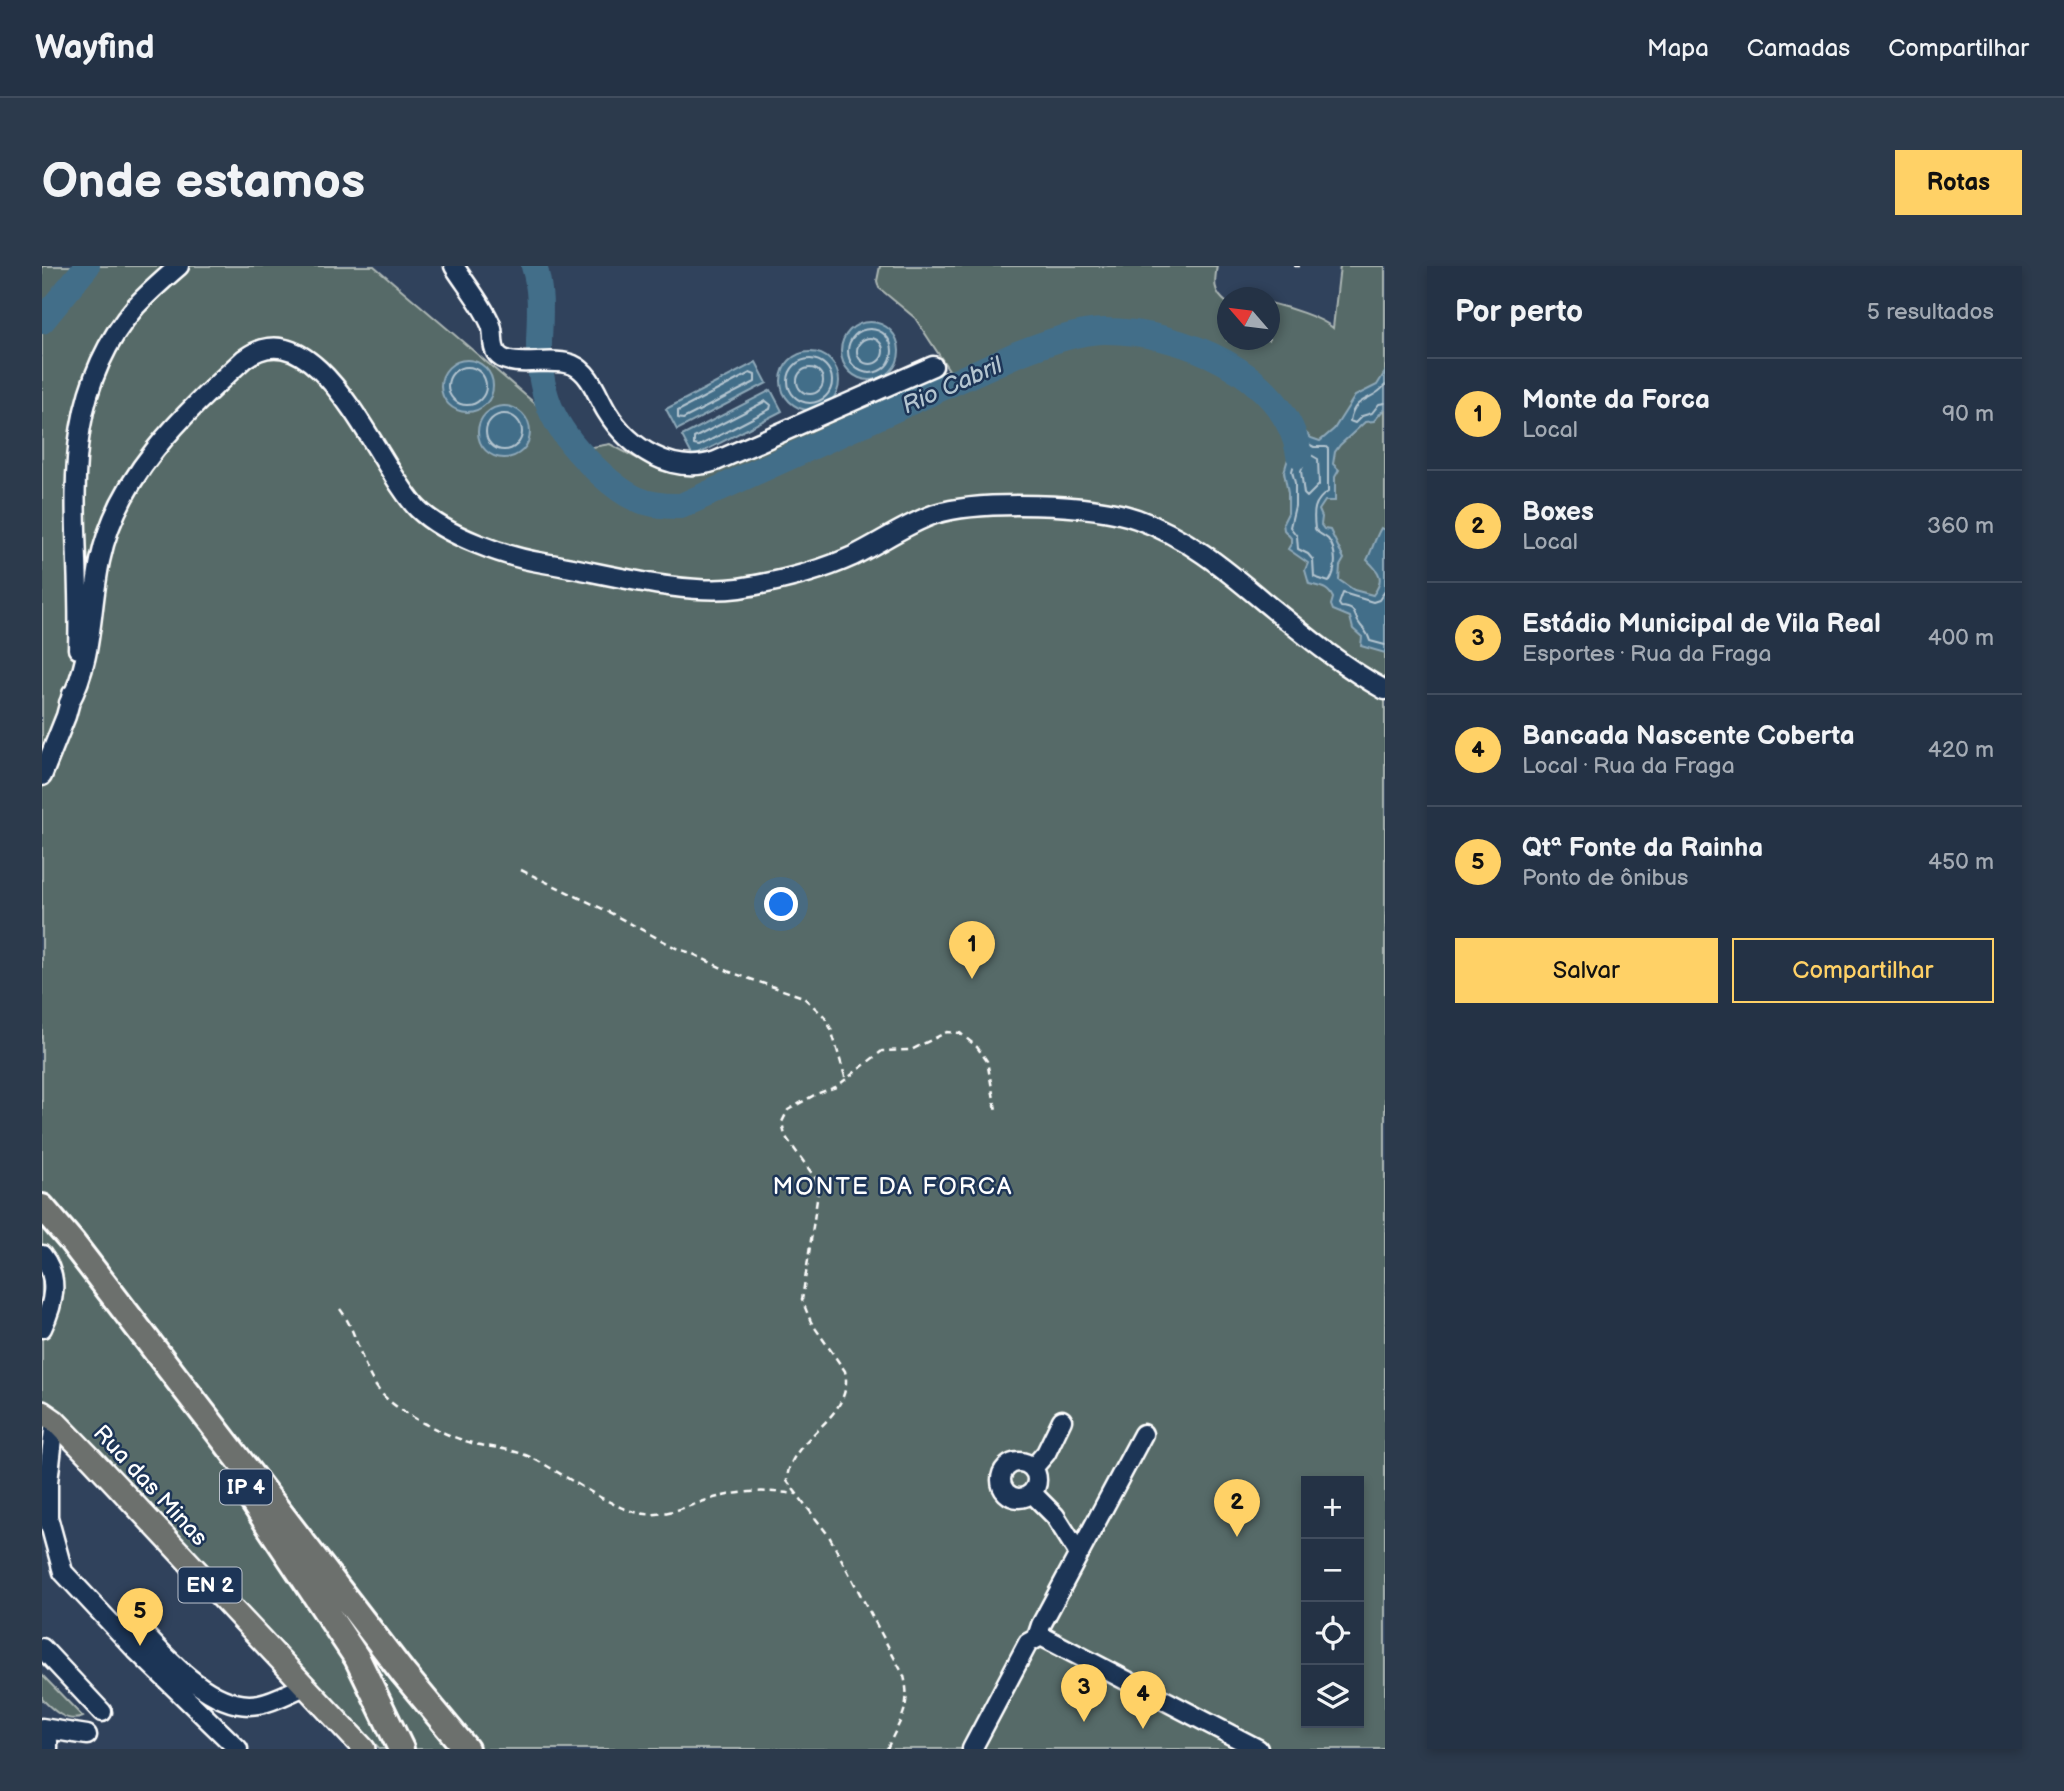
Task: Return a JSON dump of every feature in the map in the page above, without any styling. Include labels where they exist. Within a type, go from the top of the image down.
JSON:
[{"type":"highway","name":"IP 4","points":[[42,1208],[72,1242],[403,1673],[466,1749]]},
{"type":"highway","name":"IP 4","points":[[42,1224],[395,1680],[452,1749]]},
{"type":"highway","points":[[220,1452],[350,1647],[401,1749]]},
{"type":"main road","name":"Rua das Minas","points":[[48,1417],[364,1749]]},
{"type":"street","points":[[42,776],[69,703],[76,673],[78,640],[75,470],[76,443],[82,416],[96,371],[117,332],[136,306],[178,266]]},
{"type":"street","points":[[454,266],[491,325],[497,354],[505,360],[558,361],[573,365],[585,373],[612,421],[633,444],[664,459],[697,465],[716,461],[933,366]]},
{"type":"street","points":[[69,703],[77,689],[86,657],[104,544],[122,495],[149,457],[181,421],[244,359],[268,346],[285,349],[301,357],[328,378],[411,500],[424,514],[461,535],[514,556],[677,587],[734,589],[784,579],[836,563],[923,519],[943,512],[972,507],[1014,506],[1098,510],[1139,519],[1194,547],[1347,666],[1385,690]]},
{"type":"street","points":[[42,1255],[50,1266],[54,1282],[52,1304],[43,1326]]},
{"type":"street","points":[[48,1417],[45,1488],[48,1524],[63,1572],[136,1650],[238,1749]]},
{"type":"street","points":[[1033,1468],[1046,1453],[1062,1420]]},
{"type":"street","points":[[972,1749],[1028,1643],[1037,1637],[1143,1434]]},
{"type":"street","points":[[1017,1461],[1033,1468],[1037,1479],[1032,1493],[1024,1498],[1011,1497],[1002,1488],[1001,1476],[1006,1466],[1017,1461]]},
{"type":"street","points":[[1032,1493],[1055,1516],[1079,1554]]},
{"type":"street","points":[[132,1621],[176,1668],[195,1683],[230,1700],[258,1705],[305,1686]]},
{"type":"street","points":[[1037,1637],[1047,1638],[1258,1749]]},
{"type":"street","points":[[42,1648],[102,1712]]},
{"type":"street","points":[[42,1730],[87,1735]]},
{"type":"street","points":[[42,1730],[48,1741],[48,1749]]},
{"type":"path","points":[[1294,266],[1300,266]]},
{"type":"path","points":[[521,870],[678,949],[730,972],[803,997],[816,1007],[831,1029],[846,1080]]},
{"type":"path","points":[[887,1749],[907,1705],[904,1676],[829,1536],[787,1481],[787,1473],[810,1438],[838,1407],[846,1379],[845,1371],[811,1322],[802,1300],[818,1193],[816,1179],[785,1136],[782,1122],[788,1110],[846,1080],[882,1051],[911,1050],[941,1034],[954,1031],[965,1037],[987,1061],[996,1110]]},
{"type":"path","points":[[340,1309],[350,1325],[374,1383],[395,1405],[428,1424],[475,1444],[515,1451],[534,1458],[615,1504],[646,1514],[682,1509],[721,1496],[740,1493],[797,1494]]},
{"type":"green space","points":[[42,266],[374,266],[587,448],[610,444],[638,459],[766,448],[949,370],[915,318],[879,288],[877,281],[880,266],[1217,266],[1217,350],[1280,350],[1280,306],[1312,316],[1333,328],[1340,266],[1385,266],[1385,1749],[380,1749],[79,1429],[42,1417]]},
{"type":"green space","points":[[42,1675],[83,1717],[66,1717],[42,1699]]},
{"type":"water","points":[[870,322],[886,327],[894,335],[899,351],[894,367],[886,375],[870,380],[854,375],[846,367],[841,351],[846,335],[854,327]]},
{"type":"water","points":[[810,352],[826,357],[834,365],[839,381],[834,397],[826,405],[810,410],[794,405],[786,397],[781,381],[786,365],[794,357]]},
{"type":"water","points":[[467,360],[477,362],[485,368],[491,376],[491,396],[485,404],[477,410],[467,412],[457,410],[449,404],[443,396],[441,386],[443,376],[449,368],[457,362]]},
{"type":"water","points":[[756,362],[767,383],[677,430],[666,409]]},
{"type":"water","points":[[1385,372],[1385,408],[1374,421],[1365,422],[1335,452],[1333,464],[1339,470],[1335,477],[1335,501],[1325,501],[1319,510],[1321,525],[1330,530],[1344,559],[1340,566],[1339,580],[1354,590],[1373,595],[1377,589],[1379,576],[1367,560],[1381,528],[1385,530],[1385,653],[1361,646],[1362,637],[1353,629],[1350,617],[1333,610],[1333,598],[1329,592],[1309,584],[1305,570],[1308,563],[1288,549],[1291,538],[1284,530],[1283,523],[1288,513],[1284,472],[1292,445],[1285,425],[1291,418],[1311,438],[1320,441],[1334,429],[1355,396],[1377,385]]},
{"type":"water","points":[[771,390],[782,411],[693,457],[682,436]]},
{"type":"water","points":[[504,406],[514,408],[522,414],[528,422],[528,442],[522,450],[514,456],[504,458],[494,456],[486,450],[480,442],[478,432],[480,422],[486,414],[494,408]]},
{"type":"waterway","name":"Rio Cabril","points":[[42,321],[87,266]]},
{"type":"waterway","name":"Rio Cabril","points":[[534,266],[539,294],[542,381],[553,414],[572,444],[600,473],[627,494],[656,505],[681,506],[1017,354],[1061,339],[1105,331],[1165,339],[1225,362],[1251,380],[1274,401],[1290,426],[1299,455]]},
{"type":"place","name":"Monte da Forca","points":[[972,979]]},
{"type":"place","name":"Boxes","points":[[1237,1537]]},
{"type":"place","name":"Qtª Fonte da Rainha","points":[[140,1646]]},
{"type":"place","name":"Estádio Municipal de Vila Real","points":[[1084,1722]]},
{"type":"place","name":"Bancada Nascente Coberta","points":[[1143,1729]]},
{"type":"district","name":"MONTE DA FORCA","points":[[893,1186]]}]
